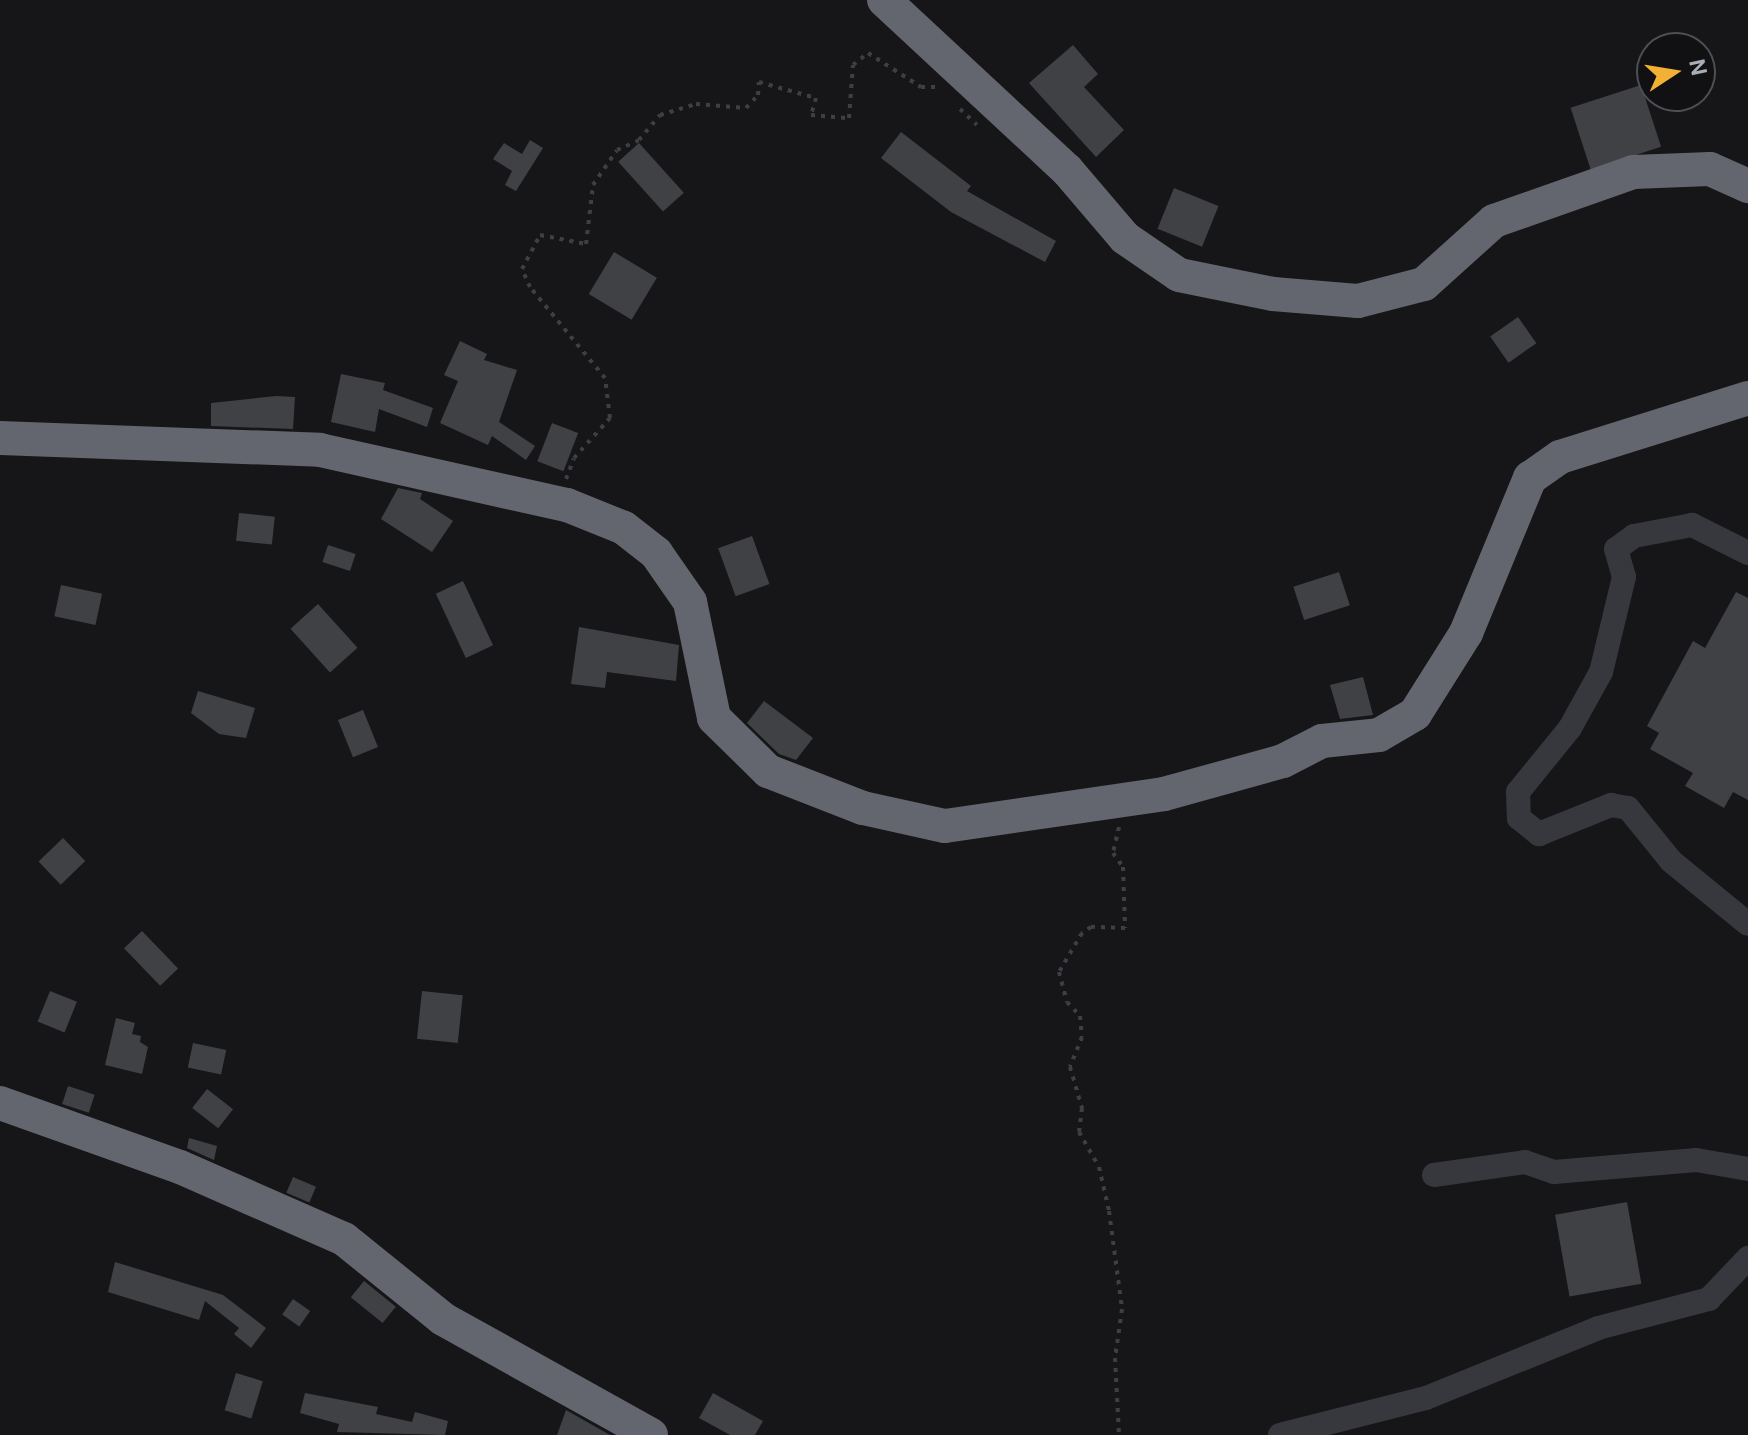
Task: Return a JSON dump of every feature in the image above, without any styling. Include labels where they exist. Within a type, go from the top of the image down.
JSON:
[{"type":"highway","points":[[884,0],[1067,170],[1125,238],[1179,275],[1273,294],[1358,301],[1424,284],[1494,221],[1633,172],[1710,169],[1748,186]]},
{"type":"highway","points":[[0,438],[320,450],[567,505],[624,528],[656,553],[690,602],[714,718],[768,771],[863,808],[945,826],[1164,794],[1283,761],[1322,741],[1379,735],[1415,714],[1466,633],[1530,478],[1560,457],[1748,398]]},
{"type":"highway","points":[[0,1103],[180,1167],[344,1239],[443,1319],[651,1435]]},
{"type":"street","points":[[1748,553],[1692,525],[1634,536],[1616,549],[1624,577],[1601,672],[1570,728],[1518,792],[1519,818],[1539,834],[1611,805],[1628,808],[1671,861],[1748,924]]},
{"type":"street","points":[[1434,1175],[1525,1162],[1554,1172],[1696,1160],[1748,1169]]},
{"type":"street","points":[[1280,1435],[1426,1398],[1598,1328],[1709,1299],[1748,1258]]},
{"type":"path","points":[[567,505],[565,482],[574,458],[610,418],[605,378],[530,287],[522,269],[540,235],[586,244],[593,185],[617,150],[639,140],[660,115],[696,104],[746,108],[758,95],[759,82],[816,98],[811,115],[849,118],[853,65],[868,53],[921,87],[942,87]]},
{"type":"path","points":[[952,99],[971,123],[981,127]]},
{"type":"path","points":[[1101,803],[1121,822],[1113,853],[1123,867],[1125,928],[1091,927],[1082,933],[1059,972],[1067,1002],[1080,1016],[1082,1037],[1070,1067],[1082,1108],[1079,1132],[1099,1167],[1109,1211],[1122,1309],[1115,1358],[1119,1435]]},
{"type":"building","points":[[1073,45],[1098,74],[1084,87],[1124,130],[1096,157],[1029,83]]},
{"type":"building","points":[[1636,87],[1636,112],[1650,112],[1661,147],[1591,170],[1571,108]]},
{"type":"building","points":[[901,132],[971,186],[967,191],[1056,241],[1045,262],[951,212],[881,158]]},
{"type":"building","points":[[530,140],[543,148],[516,191],[505,185],[512,171],[493,159],[504,143],[522,154]]},
{"type":"building","points":[[639,143],[684,193],[663,212],[618,162]]},
{"type":"building","points":[[1174,188],[1219,206],[1202,247],[1158,229]]},
{"type":"building","points":[[614,252],[657,278],[632,320],[589,294]]},
{"type":"building","points":[[1518,317],[1536,343],[1509,363],[1490,337]]},
{"type":"building","points":[[460,341],[487,354],[484,360],[517,370],[499,422],[535,446],[526,460],[492,436],[488,445],[440,423],[458,381],[444,375]]},
{"type":"building","points":[[341,374],[385,383],[383,390],[433,408],[427,427],[379,409],[375,432],[331,422]]},
{"type":"building","points":[[295,397],[293,429],[211,426],[211,403]]},
{"type":"building","points":[[552,423],[578,433],[563,471],[537,461]]},
{"type":"building","points":[[398,488],[422,493],[420,499],[453,521],[432,552],[381,519]]},
{"type":"building","points":[[239,513],[275,517],[272,545],[236,541]]},
{"type":"building","points":[[752,536],[769,584],[736,596],[718,548]]},
{"type":"building","points":[[328,545],[356,554],[350,571],[322,562]]},
{"type":"building","points":[[1339,572],[1350,605],[1304,620],[1293,587]]},
{"type":"building","points":[[463,581],[493,645],[466,658],[436,594]]},
{"type":"building","points":[[61,585],[102,594],[95,625],[54,616]]},
{"type":"building","points":[[1736,592],[1748,598],[1748,800],[1733,792],[1724,808],[1685,786],[1693,773],[1650,749],[1659,733],[1647,726],[1693,641],[1705,648]]},
{"type":"building","points":[[318,604],[357,648],[330,673],[291,629]]},
{"type":"building","points":[[579,627],[679,645],[676,681],[607,672],[605,688],[571,684]]},
{"type":"building","points":[[1363,677],[1373,715],[1340,719],[1330,685]]},
{"type":"building","points":[[198,691],[255,708],[246,738],[219,734],[191,713]]},
{"type":"building","points":[[764,701],[813,738],[796,760],[779,754],[747,723]]},
{"type":"building","points":[[363,710],[378,747],[353,757],[338,720]]},
{"type":"building","points":[[63,838],[85,861],[61,885],[39,862]]},
{"type":"building","points":[[142,931],[178,968],[160,986],[124,948]]},
{"type":"building","points":[[50,991],[77,1002],[65,1032],[38,1022]]},
{"type":"building","points":[[422,991],[463,995],[458,1043],[417,1039]]},
{"type":"building","points":[[116,1018],[135,1023],[132,1034],[141,1036],[140,1042],[148,1047],[142,1074],[105,1065]]},
{"type":"building","points":[[193,1043],[226,1050],[221,1075],[188,1067]]},
{"type":"building","points":[[68,1086],[95,1095],[89,1113],[62,1104]]},
{"type":"building","points":[[207,1089],[233,1109],[218,1128],[192,1108]]},
{"type":"building","points":[[189,1138],[217,1146],[214,1160],[187,1148]]},
{"type":"building","points":[[293,1177],[316,1187],[309,1202],[286,1193]]},
{"type":"building","points":[[1627,1202],[1641,1284],[1570,1296],[1555,1215]]},
{"type":"building","points":[[115,1262],[223,1295],[266,1328],[251,1348],[234,1334],[239,1328],[205,1301],[199,1320],[108,1292]]},
{"type":"building","points":[[364,1281],[396,1307],[383,1323],[351,1297]]},
{"type":"building","points":[[293,1299],[310,1311],[299,1327],[282,1315]]},
{"type":"building","points":[[236,1373],[263,1381],[251,1418],[225,1410]]},
{"type":"building","points":[[305,1393],[378,1407],[376,1414],[412,1422],[415,1412],[448,1421],[445,1435],[337,1432],[339,1424],[300,1413]]},
{"type":"building","points":[[713,1393],[763,1421],[755,1435],[730,1435],[699,1418]]},
{"type":"building","points":[[566,1410],[610,1435],[557,1435]]}]
